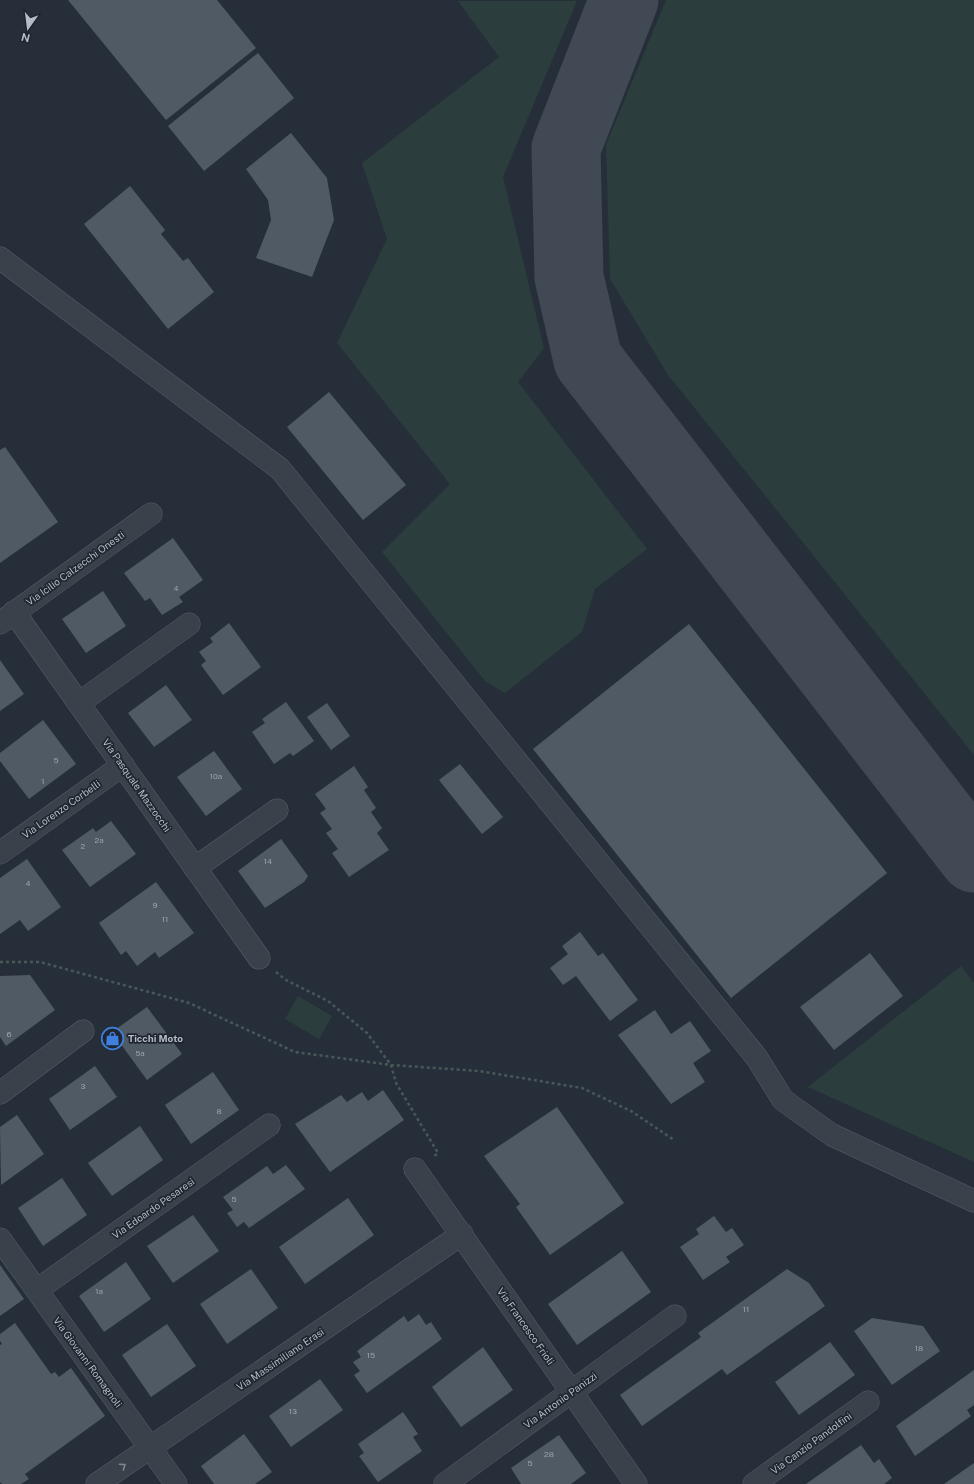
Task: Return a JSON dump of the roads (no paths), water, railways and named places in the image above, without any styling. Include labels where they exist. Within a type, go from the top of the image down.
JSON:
[{"type":"street","points":[[0,258],[280,469],[757,1058],[783,1100],[832,1135],[974,1201]]},
{"type":"street","name":"Via Icilio Calzecchi Onesti","points":[[7,618],[151,514]]},
{"type":"street","name":"Via Pasquale Mazzocchi","points":[[7,618],[78,703],[259,958]]},
{"type":"street","points":[[78,703],[189,624]]},
{"type":"street","name":"Via Lorenzo Corbelli","points":[[0,852],[122,765]]},
{"type":"street","points":[[195,868],[277,810]]},
{"type":"street","points":[[0,1093],[82,1031]]},
{"type":"street","name":"Via Edoardo Pesaresi","points":[[37,1290],[269,1125]]},
{"type":"street","name":"Via Francesco Frioli","points":[[416,1169],[636,1484]]},
{"type":"street","name":"Via Massimiliano Erasi","points":[[97,1484],[462,1234]]},
{"type":"street","name":"Via Giovanni Romagnoli","points":[[0,1239],[176,1484]]},
{"type":"street","name":"Via Antonio Panizzi","points":[[445,1484],[675,1316]]},
{"type":"street","name":"Via Canzio Pandolfini","points":[[754,1484],[868,1402]]},
{"type":"place","name":"Ticchi Moto","points":[[113,1038]]}]
